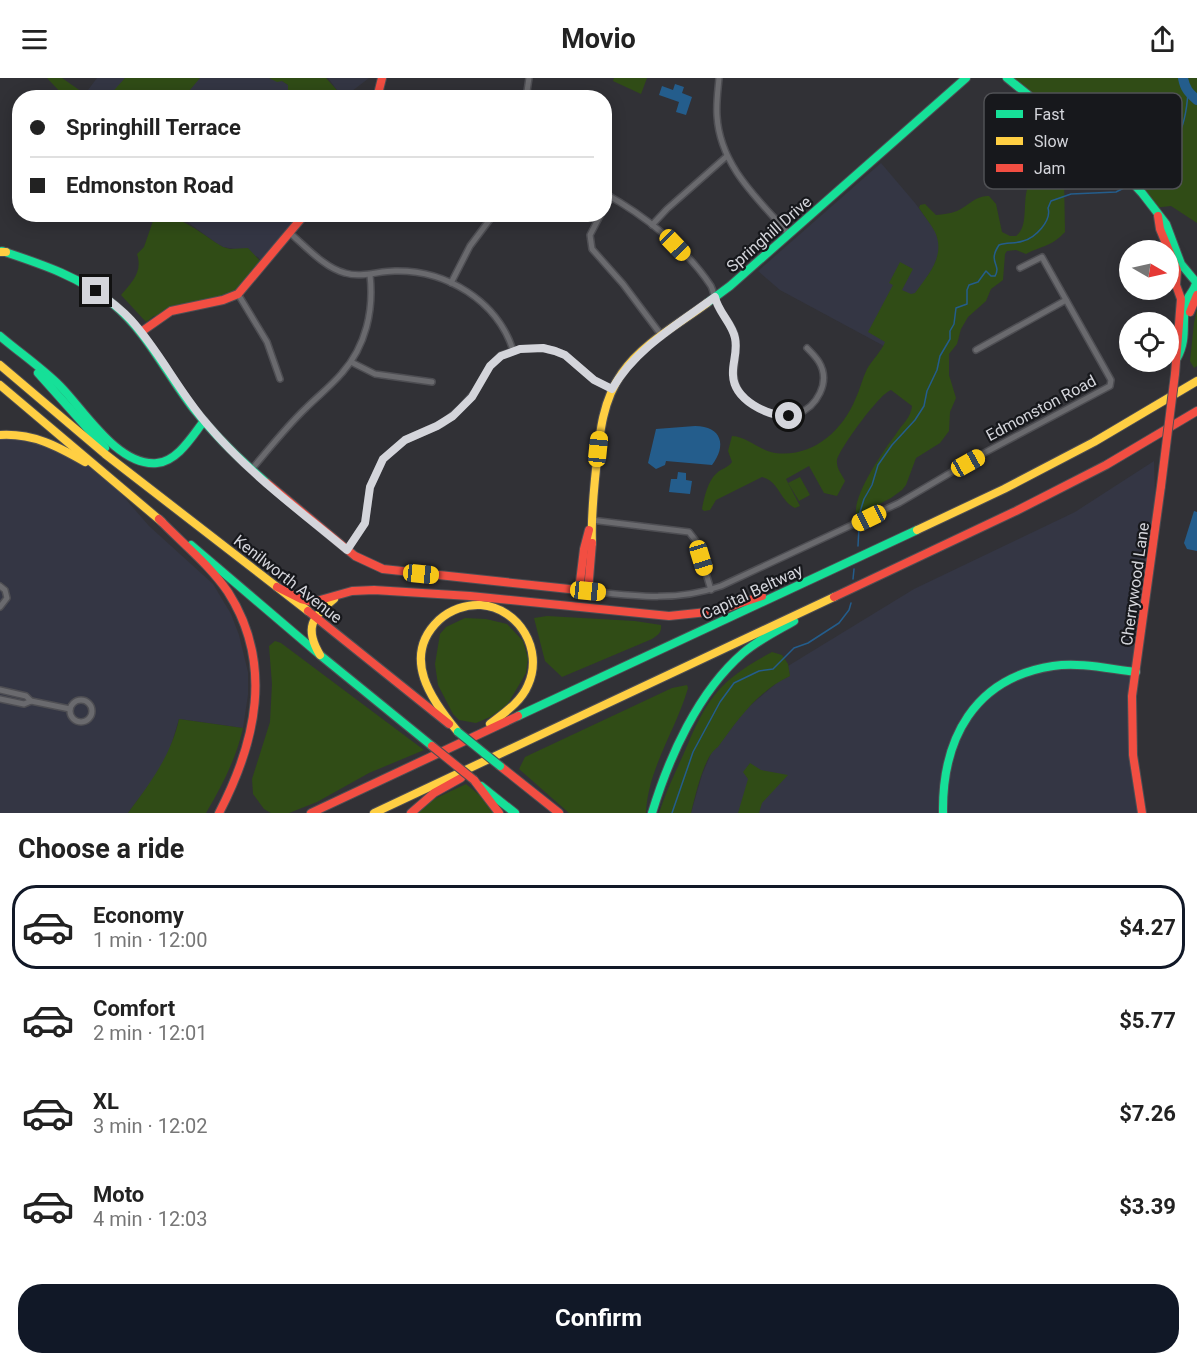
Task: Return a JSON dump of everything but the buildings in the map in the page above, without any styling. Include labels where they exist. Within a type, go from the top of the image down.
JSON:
[{"type":"main road","name":"Springhill Drive","points":[[584,590],[584,549],[591,521],[601,424],[612,389],[622,373],[636,357],[662,336],[730,286],[966,78]]},
{"type":"main road","points":[[1007,78],[1026,93]]},
{"type":"main road","points":[[1138,189],[1166,224],[1172,239],[1179,246],[1194,276],[1195,291],[1184,293],[1179,291]]},
{"type":"main road","points":[[1158,216],[1165,240]]},
{"type":"main road","points":[[141,332],[171,311],[223,300],[238,294],[299,222]]},
{"type":"main road","name":"Edmonston Road","points":[[2,252],[63,272],[85,283],[114,304],[141,332],[204,422],[251,470],[347,550],[367,563],[383,569],[584,590]]},
{"type":"main road","points":[[1179,276],[1183,274],[1194,276]]},
{"type":"main road","name":"Cherrywood Lane","points":[[1179,291],[1182,308],[1179,328]]},
{"type":"main road","name":"Cherrywood Lane","points":[[1179,354],[1183,347],[1184,331],[1195,291]]},
{"type":"main road","points":[[0,336],[60,387],[106,437],[126,454],[140,461],[159,462],[173,456],[204,422]]},
{"type":"main road","points":[[22,354],[131,474]]},
{"type":"main road","name":"Kenilworth Avenue","points":[[0,365],[131,474],[315,616],[560,813]]},
{"type":"main road","name":"Cherrywood Lane","points":[[1142,813],[1134,772],[1131,735],[1132,696],[1175,372]]},
{"type":"main road","name":"Capital Beltway","points":[[311,813],[816,578],[1062,460],[1197,381]]},
{"type":"main road","name":"Kenilworth Avenue","points":[[0,385],[320,655],[515,813]]},
{"type":"main road","points":[[374,813],[1073,483],[1197,411]]},
{"type":"main road","points":[[0,435],[32,437],[52,443],[103,473]]},
{"type":"main road","points":[[159,519],[212,572],[230,596],[244,624],[253,656],[256,704],[250,741],[239,775],[219,813]]},
{"type":"main road","points":[[277,587],[301,599],[313,602],[362,590],[434,593],[652,615],[688,616],[727,609],[816,578]]},
{"type":"main road","points":[[652,813],[694,713],[703,696],[719,675],[757,643],[851,589]]},
{"type":"main road","points":[[320,655],[311,639],[311,624],[315,616],[338,595]]},
{"type":"main road","points":[[458,732],[429,695],[420,657],[427,636],[441,618],[460,608],[482,605],[501,611],[519,623],[531,643],[534,664],[529,685],[521,697],[477,734]]},
{"type":"main road","points":[[943,813],[942,783],[950,747],[973,708],[995,689],[1027,673],[1052,666],[1072,665],[1136,672]]},
{"type":"main road","points":[[411,813],[434,794],[513,748]]},
{"type":"main road","points":[[474,780],[500,813]]},
{"type":"street","points":[[719,78],[718,122],[720,138],[727,156],[745,185],[789,234]]},
{"type":"street","points":[[652,225],[727,156]]},
{"type":"street","points":[[612,198],[652,225],[695,267],[712,288],[717,304],[733,330],[736,340],[733,376],[742,396],[756,406],[776,415],[789,416],[804,411],[815,401],[822,388],[823,374],[819,363],[807,348]]},
{"type":"street","points":[[451,283],[470,246],[488,222]]},
{"type":"street","points":[[597,222],[590,235],[592,249],[623,284],[662,336]]},
{"type":"street","points":[[290,233],[334,269],[352,275],[405,271],[423,273],[451,283],[472,295],[490,310],[506,332],[513,350]]},
{"type":"street","name":"Edmonston Road","points":[[584,590],[665,597],[690,595],[731,583],[899,503],[976,458],[1110,386],[1111,380],[1042,257],[1020,268]]},
{"type":"street","points":[[251,470],[304,410],[351,362],[369,320],[371,297],[369,274]]},
{"type":"street","points":[[238,294],[267,342],[280,379]]},
{"type":"street","points":[[976,350],[1066,300]]},
{"type":"street","points":[[347,550],[365,523],[370,487],[383,459],[405,440],[453,416],[472,397],[492,363],[501,356],[513,350],[543,348],[559,352],[589,376],[612,389]]},
{"type":"street","points":[[351,362],[375,374],[432,382]]},
{"type":"street","points":[[591,521],[689,532],[696,541],[711,590]]},
{"type":"street","points":[[0,586],[5,590],[7,598],[0,607]]},
{"type":"street","points":[[0,690],[26,696],[31,701],[70,709]]},
{"type":"street","points":[[0,699],[24,704],[31,701]]},
{"type":"street","points":[[82,699],[89,702],[93,712],[88,720],[78,722],[71,717],[70,709],[75,701],[82,699]]},
{"type":"shaded area","points":[[97,78],[269,78],[288,85],[288,90],[88,90]]},
{"type":"shaded area","points":[[328,78],[369,78],[353,90],[337,90]]},
{"type":"shaded area","points":[[881,163],[935,230],[939,242],[939,253],[934,266],[884,346],[780,290],[758,271]]},
{"type":"shaded area","points":[[188,222],[299,222],[264,265],[258,257],[216,243]]},
{"type":"shaded area","points":[[0,435],[52,443],[103,473],[149,526],[213,584],[231,614],[239,635],[248,672],[248,695],[243,728],[179,719],[169,752],[155,777],[128,813],[0,813]]},
{"type":"shaded area","points":[[1154,461],[1156,529],[1131,723],[1142,813],[691,813],[702,775],[713,749],[718,746],[744,711],[779,681],[790,676],[788,666],[914,589],[1075,512]]},
{"type":"green space","points":[[47,78],[62,78],[79,90],[58,90]]},
{"type":"green space","points":[[125,78],[200,78],[190,90],[114,90]]},
{"type":"green space","points":[[269,78],[326,78],[337,90],[288,90],[288,85],[282,81],[277,82]]},
{"type":"green space","points":[[614,78],[647,78],[641,94],[613,81]]},
{"type":"green space","points":[[1007,78],[1197,78],[1197,223],[1171,206],[1153,208],[1138,189],[1182,189],[1182,93],[1026,93]]},
{"type":"green space","points":[[1028,189],[1064,189],[1065,232],[1051,243],[1026,254],[1016,250],[1007,251],[1005,254],[1003,280],[991,289],[986,301],[968,317],[961,329],[957,344],[949,354],[949,375],[956,398],[950,412],[949,431],[940,443],[916,458],[902,490],[858,515],[856,513],[865,483],[911,410],[912,406],[891,390],[870,410],[840,454],[837,466],[845,481],[837,496],[824,493],[809,466],[786,479],[800,506],[795,508],[790,505],[768,479],[762,477],[716,500],[710,510],[702,509],[711,480],[732,462],[728,451],[732,436],[770,452],[789,453],[813,447],[834,432],[842,422],[855,400],[867,369],[885,342],[868,332],[893,285],[889,283],[900,262],[913,269],[902,290],[911,294],[915,293],[925,279],[937,257],[938,241],[935,232],[919,208],[920,205],[925,204],[936,215],[946,214],[957,211],[980,197],[989,196],[996,204],[1002,232],[1016,236],[1024,221]]},
{"type":"green space","points":[[153,222],[183,222],[223,247],[248,248],[264,265],[243,290],[162,316],[154,316],[146,322],[121,295],[137,271],[139,266],[137,254],[144,247]]},
{"type":"green space","points":[[1197,309],[1197,366],[1194,368],[1190,361]]},
{"type":"green space","points":[[800,477],[810,495],[799,501],[788,483]]},
{"type":"green space","points":[[547,616],[635,621],[661,625],[661,627],[659,633],[652,639],[562,677],[545,661],[534,618]]},
{"type":"green space","points":[[465,618],[486,619],[507,624],[523,641],[528,658],[526,673],[506,707],[476,723],[459,720],[453,714],[438,685],[435,664],[440,634],[446,627]]},
{"type":"green space","points":[[275,641],[281,643],[424,750],[369,773],[317,802],[289,813],[271,813],[264,809],[253,794],[252,779],[270,722],[272,684],[269,646]]},
{"type":"green space","points":[[772,652],[782,655],[788,664],[790,676],[758,698],[713,751],[701,777],[691,813],[659,813],[692,734],[716,693],[739,672]]},
{"type":"green space","points":[[687,685],[683,704],[652,780],[646,813],[569,813],[519,769],[525,757],[672,688]]},
{"type":"green space","points":[[179,719],[243,728],[218,793],[206,813],[128,813],[152,780],[165,757]]},
{"type":"green space","points":[[750,763],[761,770],[788,775],[762,803],[759,813],[738,813],[748,779],[743,772]]},
{"type":"green space","points":[[466,784],[483,798],[495,813],[417,813],[434,799]]},
{"type":"water","points":[[675,84],[684,87],[682,93],[692,97],[686,115],[676,112],[679,102],[659,95],[662,86],[673,90]]},
{"type":"water","points":[[695,426],[711,429],[719,438],[719,451],[712,465],[666,461],[665,465],[656,469],[648,463],[656,429]]},
{"type":"water","points":[[678,472],[686,473],[686,480],[692,481],[690,494],[669,492],[671,479],[677,479]]},
{"type":"water","points":[[1194,511],[1197,512],[1197,551],[1187,549],[1184,543]]},
{"type":"waterway","points":[[1183,78],[1188,90],[1197,100]]},
{"type":"waterway","points":[[1182,126],[1188,92]]},
{"type":"waterway","points":[[860,512],[878,465],[924,406],[940,356],[950,339],[956,308],[967,304],[969,285],[978,282],[986,271],[991,276],[995,276],[997,269],[994,256],[999,245],[1023,241],[1037,233],[1045,223],[1051,201],[1071,194],[1116,192],[1122,189]]},
{"type":"waterway","points":[[858,546],[859,527]]},
{"type":"waterway","points":[[853,579],[854,569]]},
{"type":"waterway","points":[[672,813],[693,752],[720,702],[734,683],[759,671],[773,669],[794,648],[808,643],[839,623],[849,610],[851,603]]},
{"type":"traffic: fast","points":[[707,303],[730,286],[966,78]]},
{"type":"traffic: fast","points":[[1007,78],[1026,93]]},
{"type":"traffic: fast","points":[[1138,189],[1166,224],[1181,264],[1196,282],[1185,307],[1183,343],[1179,354]]},
{"type":"traffic: fast","points":[[2,251],[46,266],[74,279],[113,304],[136,327],[201,418],[247,466],[267,483]]},
{"type":"traffic: fast","points":[[0,336],[60,386],[115,447],[143,462],[157,463],[172,458],[184,447],[204,421]]},
{"type":"traffic: fast","points":[[38,373],[105,448]]},
{"type":"traffic: fast","points":[[518,716],[917,530]]},
{"type":"traffic: fast","points":[[191,545],[320,655],[432,746]]},
{"type":"traffic: fast","points":[[652,813],[676,748],[712,687],[749,648],[794,621]]},
{"type":"traffic: fast","points":[[943,813],[944,786],[949,760],[957,737],[968,716],[983,698],[1002,684],[1026,673],[1063,665],[1084,665],[1136,672]]},
{"type":"traffic: fast","points":[[458,732],[500,766]]},
{"type":"traffic: fast","points":[[481,786],[515,813]]},
{"type":"traffic: slow","points":[[0,252],[6,252]]},
{"type":"traffic: slow","points":[[592,543],[593,503],[600,437],[609,397],[622,373],[640,352],[707,303]]},
{"type":"traffic: slow","points":[[0,365],[105,454],[308,611]]},
{"type":"traffic: slow","points":[[917,530],[1004,489],[1094,442],[1197,381]]},
{"type":"traffic: slow","points":[[0,385],[162,522]]},
{"type":"traffic: slow","points":[[0,435],[34,438],[85,462]]},
{"type":"traffic: slow","points":[[374,813],[834,597]]},
{"type":"traffic: slow","points":[[320,655],[312,637],[313,624],[320,612],[334,599]]},
{"type":"traffic: slow","points":[[458,732],[430,693],[421,664],[422,649],[428,634],[443,616],[464,607],[481,605],[507,614],[525,633],[533,658],[532,672],[525,691],[512,707],[490,724]]},
{"type":"traffic: jam","points":[[379,90],[382,78]]},
{"type":"traffic: jam","points":[[1158,216],[1160,229],[1177,270],[1176,285],[1181,299],[1175,374]]},
{"type":"traffic: jam","points":[[141,332],[171,311],[223,300],[238,294],[298,222]]},
{"type":"traffic: jam","points":[[1190,312],[1197,295]]},
{"type":"traffic: jam","points":[[1161,486],[1175,374]]},
{"type":"traffic: jam","points":[[834,597],[1016,511],[1106,465],[1197,411]]},
{"type":"traffic: jam","points":[[267,483],[355,556],[383,569],[588,591],[592,543]]},
{"type":"traffic: jam","points":[[1142,813],[1133,755],[1132,696],[1161,486]]},
{"type":"traffic: jam","points":[[159,519],[221,582],[242,619],[251,647],[255,675],[255,703],[250,731],[232,786],[219,813]]},
{"type":"traffic: jam","points":[[579,590],[584,549],[589,530]]},
{"type":"traffic: jam","points":[[277,587],[301,599],[313,602],[352,591],[374,590],[470,596],[669,616],[717,611],[762,596]]},
{"type":"traffic: jam","points":[[308,611],[449,724]]},
{"type":"traffic: jam","points":[[311,813],[518,716]]},
{"type":"traffic: jam","points":[[432,746],[474,780]]},
{"type":"traffic: jam","points":[[500,766],[559,813]]},
{"type":"traffic: jam","points":[[411,813],[434,793],[461,778]]},
{"type":"traffic: jam","points":[[474,780],[499,813]]},
{"type":"route","points":[[96,291],[114,304],[141,332],[184,396],[225,445],[251,470],[347,550],[365,523],[370,487],[383,459],[405,440],[453,416],[472,397],[492,363],[513,350],[543,348],[559,352],[589,376],[612,389],[640,352],[715,297],[736,340],[733,376],[738,391],[747,400],[764,410],[776,415],[789,416]]}]
